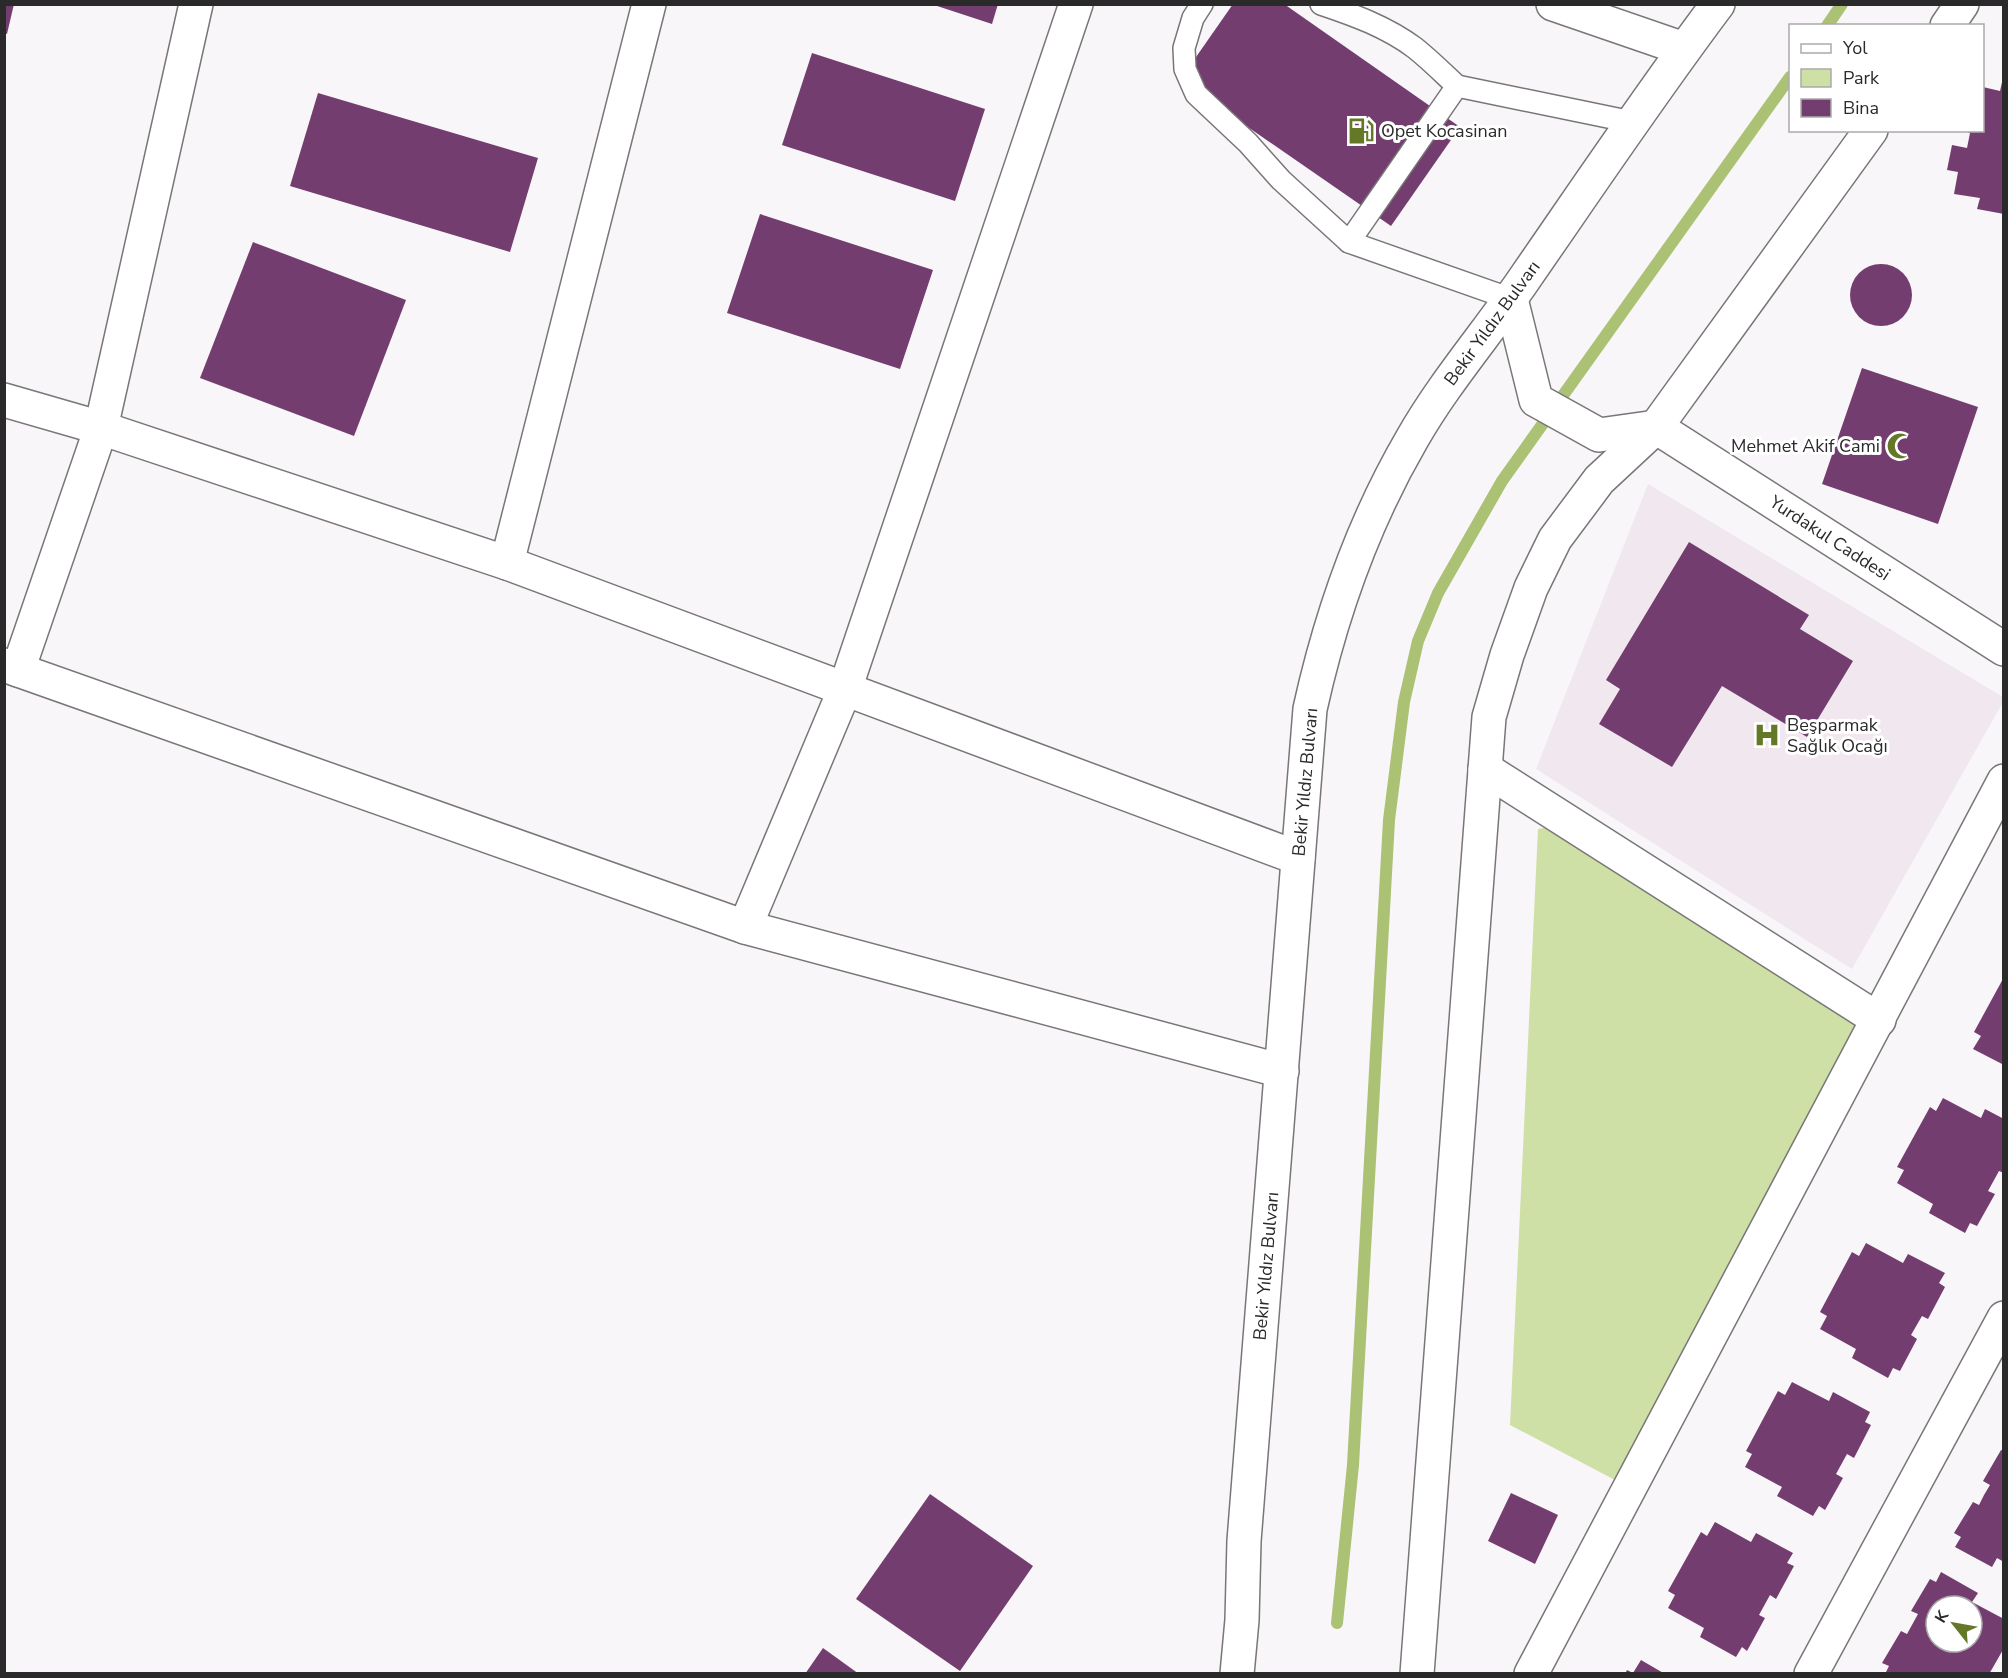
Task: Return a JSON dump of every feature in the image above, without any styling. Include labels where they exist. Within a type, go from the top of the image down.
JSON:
[{"type":"street","points":[[196,4],[101,428],[11,667],[745,927],[1281,1071]]},
{"type":"street","points":[[507,563],[649,4]]},
{"type":"street","points":[[745,927],[845,689],[1076,4]]},
{"type":"street","points":[[1553,4],[1684,49]]},
{"type":"street","name":"Bekir Yıldız Bulvarı","points":[[1237,1674],[1242,1620],[1244,1541],[1310,709],[1322,655],[1357,548],[1383,492],[1413,437],[1632,122],[1718,4]]},
{"type":"street","points":[[1948,24],[1962,4]]},
{"type":"street","points":[[1417,1674],[1489,717],[1507,655],[1531,588],[1555,539],[1599,480],[1656,427],[1870,132]]},
{"type":"street","points":[[1511,299],[1536,400],[1599,435],[1656,427]]},
{"type":"street","points":[[4,400],[101,428],[507,563],[1299,858]]},
{"type":"street","name":"Yurdakul Caddesi","points":[[1656,427],[2004,649]]},
{"type":"street","points":[[1485,769],[1879,1020]]},
{"type":"street","points":[[1531,1674],[2004,781]]},
{"type":"street","points":[[1811,1674],[2004,1317]]},
{"type":"lane","points":[[1202,4],[1194,18],[1184,48],[1185,69],[1196,94],[1248,144],[1281,180],[1349,242],[1511,299]]},
{"type":"lane","points":[[1321,4],[1367,21],[1398,38],[1414,48],[1457,86],[1632,122]]},
{"type":"lane","points":[[1349,242],[1457,86]]},
{"type":"shaded area","name":"Beşparmak Sağlık Ocağı","points":[[1648,484],[2003,697],[2003,702],[1852,969],[1536,769]]},
{"type":"green space","points":[[1570,823],[1875,1015],[1615,1480],[1510,1425],[1538,829]]},
{"type":"building","points":[[4,4],[14,4],[7,34],[4,33]]},
{"type":"building","points":[[931,4],[998,4],[992,24]]},
{"type":"building","points":[[1233,4],[1284,4],[1460,127],[1391,226],[1180,80]]},
{"type":"building","points":[[812,53],[985,109],[955,201],[782,145]]},
{"type":"building","points":[[2004,78],[2004,214],[1977,209],[1980,198],[1954,194],[1958,172],[1947,170],[1952,145],[1967,148],[1970,133],[1967,132],[1984,132],[1984,87],[2000,91]]},
{"type":"building","points":[[318,93],[538,158],[510,252],[290,186]]},
{"type":"building","points":[[760,214],[933,270],[900,369],[727,313]]},
{"type":"building","points":[[253,242],[406,300],[354,436],[200,378]]},
{"type":"building","points":[[1875,264],[1887,264],[1903,273],[1910,283],[1912,295],[1910,307],[1903,317],[1887,326],[1875,326],[1864,321],[1855,312],[1850,301],[1850,289],[1855,278],[1864,269]]},
{"type":"building","name":"Mehmet Akif Cami","points":[[1862,368],[1978,407],[1938,524],[1822,484]]},
{"type":"building","points":[[1689,542],[1809,615],[1800,629],[1853,661],[1807,737],[1722,686],[1672,767],[1599,724],[1620,689],[1606,680]]},
{"type":"building","points":[[2004,977],[2004,1065],[1973,1049],[1981,1036],[1974,1032]]},
{"type":"building","points":[[1943,1098],[1981,1118],[1985,1109],[2004,1119],[2004,1173],[1999,1171],[1988,1191],[1995,1194],[1977,1226],[1970,1223],[1965,1233],[1929,1213],[1933,1204],[1897,1183],[1904,1170],[1897,1167],[1930,1107],[1936,1111]]},
{"type":"building","points":[[1866,1243],[1903,1263],[1908,1254],[1945,1273],[1939,1283],[1945,1287],[1928,1319],[1922,1316],[1911,1335],[1917,1339],[1900,1371],[1893,1368],[1888,1378],[1852,1358],[1856,1349],[1820,1329],[1827,1316],[1820,1312],[1852,1252],[1859,1256]]},
{"type":"building","points":[[1792,1382],[1829,1401],[1833,1392],[1870,1412],[1865,1422],[1871,1425],[1854,1458],[1847,1454],[1836,1474],[1843,1478],[1825,1510],[1819,1506],[1813,1516],[1777,1496],[1782,1487],[1745,1467],[1752,1454],[1746,1451],[1778,1391],[1785,1395]]},
{"type":"building","points":[[2001,1450],[2004,1451],[2004,1562],[1997,1558],[1992,1567],[1955,1547],[1961,1537],[1954,1533],[1973,1502],[1979,1505],[1990,1485],[1983,1481]]},
{"type":"building","points":[[1511,1493],[1558,1515],[1535,1564],[1488,1541]]},
{"type":"building","points":[[930,1494],[1033,1566],[960,1671],[856,1599]]},
{"type":"building","points":[[1715,1522],[1751,1542],[1756,1533],[1793,1553],[1787,1563],[1794,1566],[1776,1599],[1770,1595],[1759,1615],[1765,1618],[1747,1651],[1742,1647],[1736,1657],[1700,1637],[1704,1628],[1668,1608],[1675,1595],[1668,1591],[1701,1532],[1707,1536]]},
{"type":"building","points":[[1941,1572],[1978,1593],[1924,1594],[1924,1654],[1984,1654],[1984,1608],[2004,1619],[2002,1635],[2004,1636],[2004,1648],[1989,1674],[1885,1674],[1889,1666],[1882,1663],[1901,1631],[1907,1634],[1918,1614],[1911,1611],[1930,1579],[1936,1582]]},
{"type":"building","points":[[823,1648],[859,1674],[805,1674]]},
{"type":"building","points":[[1641,1660],[1665,1674],[1625,1674],[1627,1670],[1633,1673]]},
{"type":"waterway","points":[[1828,24],[1842,4]]},
{"type":"waterway","points":[[1337,1623],[1353,1465],[1389,820],[1404,702],[1418,641],[1438,593],[1502,481],[1789,78]]},
{"type":"place","name":"Opet Kocasinan","points":[[1361,131]]},
{"type":"place","name":"Mehmet Akif Cami","points":[[1900,446]]},
{"type":"place","name":"Beşparmak Sağlık Ocağı","points":[[1767,735]]}]
